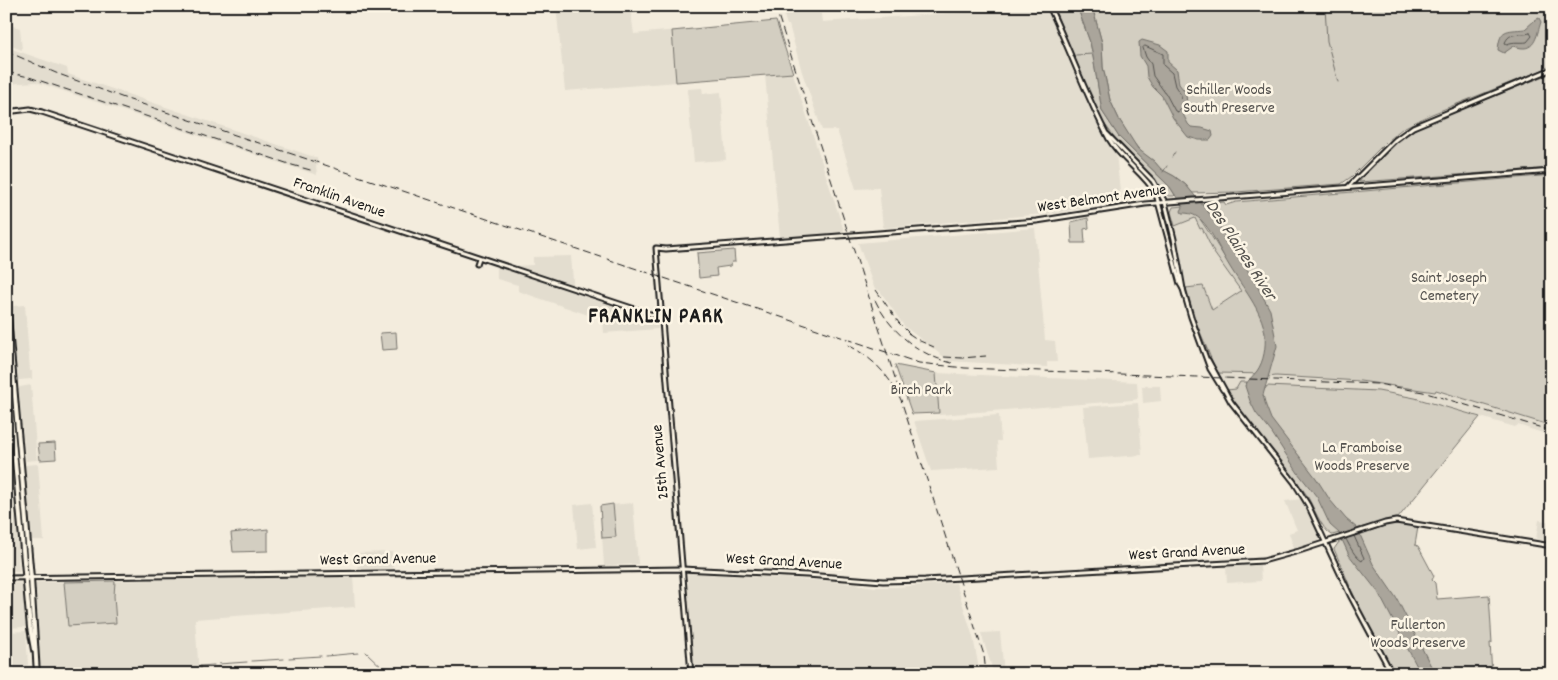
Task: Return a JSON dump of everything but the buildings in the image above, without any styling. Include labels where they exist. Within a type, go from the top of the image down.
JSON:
[{"type":"main road","points":[[1049,6],[1090,103],[1110,140],[1121,155],[1150,184],[1156,194],[1180,284],[1183,289]]},
{"type":"main road","points":[[1348,187],[1384,150],[1419,123],[1552,70]]},
{"type":"main road","name":"Franklin Avenue","points":[[6,112],[30,109],[42,112],[662,318]]},
{"type":"main road","points":[[1107,133],[1153,181],[1165,202],[1183,289],[1195,328],[1214,377],[1243,419],[1300,491],[1314,514],[1350,595],[1392,674]]},
{"type":"main road","name":"West Belmont Avenue","points":[[656,248],[666,250],[1037,221],[1066,218],[1134,205],[1552,171]]},
{"type":"main road","name":"25th Avenue","points":[[656,248],[691,674]]},
{"type":"main road","points":[[477,264],[479,258]]},
{"type":"main road","points":[[6,294],[31,578],[36,665]]},
{"type":"main road","points":[[6,362],[25,578],[37,674]]},
{"type":"main road","name":"West Grand Avenue","points":[[6,578],[682,569],[883,581],[924,580],[1263,561],[1359,532],[1385,522],[1401,521],[1552,546]]},
{"type":"shaded area","points":[[556,6],[630,6],[634,34],[776,21],[845,234],[780,238],[765,75],[565,91]]},
{"type":"shaded area","points":[[781,6],[820,6],[822,22],[980,11],[1001,8],[1001,6],[1046,6],[1093,117],[1116,153],[1121,201],[1055,213],[883,228],[879,188],[856,189],[837,130],[822,130],[802,72],[789,25],[787,25]]},
{"type":"shaded area","points":[[6,24],[20,28],[22,50],[6,44]]},
{"type":"shaded area","points":[[6,47],[67,68],[68,74],[317,158],[317,175],[36,82],[6,84]]},
{"type":"shaded area","points":[[702,88],[703,94],[721,92],[726,160],[694,162],[687,89]]},
{"type":"shaded area","points":[[1197,217],[1246,289],[1212,310],[1203,286],[1186,288],[1175,226]]},
{"type":"shaded area","points":[[1035,228],[1045,340],[1055,341],[1057,362],[1047,362],[1047,367],[949,361],[904,326],[880,291],[874,287],[858,243]]},
{"type":"shaded area","points":[[571,256],[574,293],[658,321],[658,329],[604,333],[603,320],[518,291],[518,285],[497,279],[497,267],[533,265],[533,257]]},
{"type":"shaded area","points":[[25,305],[32,379],[19,380],[17,379],[11,308],[12,306]]},
{"type":"shaded area","points":[[936,373],[1137,382],[1138,397],[1133,400],[939,415]]},
{"type":"shaded area","points":[[1217,373],[1256,374],[1253,375],[1246,389],[1227,390]]},
{"type":"shaded area","points":[[1269,374],[1361,377],[1436,390],[1552,426],[1552,436],[1518,425],[1515,427],[1415,398],[1390,393],[1335,389],[1266,389]]},
{"type":"shaded area","points":[[31,385],[37,460],[26,461],[18,390],[20,387]]},
{"type":"shaded area","points":[[1142,386],[1160,386],[1161,401],[1143,403]]},
{"type":"shaded area","points":[[1138,403],[1142,455],[1088,459],[1083,407]]},
{"type":"shaded area","points":[[999,415],[1001,441],[997,441],[999,467],[931,471],[914,421]]},
{"type":"shaded area","points":[[38,464],[44,540],[31,540],[24,465]]},
{"type":"shaded area","points":[[6,497],[15,497],[19,571],[6,571]]},
{"type":"shaded area","points":[[1301,499],[1314,522],[1320,538],[1318,541],[1294,549],[1289,533],[1297,530],[1285,501]]},
{"type":"shaded area","points":[[592,503],[596,547],[578,549],[574,505]]},
{"type":"shaded area","points":[[633,503],[638,564],[604,566],[600,506]]},
{"type":"shaded area","points":[[1539,520],[1552,522],[1549,541],[1536,539]]},
{"type":"shaded area","points":[[392,552],[393,568],[358,569],[356,553]]},
{"type":"shaded area","points":[[1260,565],[1261,581],[1227,583],[1226,567]]},
{"type":"shaded area","points":[[689,573],[831,581],[876,587],[956,583],[973,637],[980,674],[694,674],[688,593]]},
{"type":"shaded area","points":[[353,576],[355,607],[195,619],[199,674],[41,674],[35,587],[39,582],[64,582],[68,626],[114,596],[115,581]]},
{"type":"shaded area","points":[[6,583],[23,583],[26,627],[6,628]]},
{"type":"shaded area","points":[[26,631],[28,665],[22,668],[6,668],[6,632]]},
{"type":"shaded area","points":[[1000,632],[1004,674],[994,674],[981,633]]},
{"type":"green space","points":[[1053,6],[1077,6],[1090,42],[1102,111],[1119,137],[1170,187],[1174,196],[1164,193],[1118,142],[1103,122]]},
{"type":"green space","name":"Schiller Woods South Preserve","points":[[1092,6],[1552,6],[1552,66],[1432,114],[1403,128],[1388,140],[1351,177],[1341,184],[1236,192],[1192,193],[1186,185],[1160,169],[1154,161],[1143,154],[1132,141],[1119,119],[1110,100],[1103,67],[1102,43]]},
{"type":"green space","points":[[776,21],[793,73],[676,82],[672,31]]},
{"type":"green space","points":[[1552,73],[1552,168],[1359,182],[1387,151],[1420,126]]},
{"type":"green space","name":"Saint Joseph Cemetery","points":[[1552,175],[1552,426],[1436,390],[1435,392],[1360,381],[1268,377],[1268,374],[1217,373],[1196,322],[1186,288],[1203,286],[1212,310],[1241,291],[1214,253],[1195,218],[1175,226],[1171,212],[1173,207],[1224,202],[1226,205],[1236,202]],"holes":[[[1209,214],[1218,224],[1255,283],[1246,289],[1200,219]]]},
{"type":"green space","points":[[1088,218],[1089,228],[1084,229],[1085,243],[1072,243],[1071,222]]},
{"type":"green space","points":[[734,250],[735,262],[732,262],[730,266],[716,268],[717,276],[699,278],[697,253]]},
{"type":"green space","points":[[396,332],[397,349],[382,350],[380,333]]},
{"type":"green space","name":"Birch Park","points":[[895,365],[936,373],[939,413],[912,414]]},
{"type":"green space","name":"La Framboise Woods Preserve","points":[[1240,382],[1247,382],[1245,386],[1265,389],[1267,386],[1378,391],[1415,398],[1480,417],[1398,518],[1332,535],[1324,528],[1306,494],[1227,390],[1236,389]]},
{"type":"green space","points":[[55,443],[56,459],[40,460],[38,444]]},
{"type":"green space","points":[[613,504],[616,537],[602,538],[600,506]]},
{"type":"green space","name":"Fullerton Woods Preserve","points":[[1390,524],[1418,527],[1415,545],[1418,546],[1434,576],[1432,580],[1435,583],[1437,599],[1489,595],[1492,674],[1395,674],[1361,612],[1334,549],[1339,542]]},
{"type":"green space","points":[[268,529],[268,551],[233,552],[231,533]]},
{"type":"green space","points":[[115,581],[116,623],[68,626],[64,582]]},
{"type":"water","points":[[1077,6],[1092,6],[1102,43],[1103,67],[1110,100],[1119,119],[1138,149],[1161,169],[1186,185],[1218,224],[1254,280],[1270,310],[1277,346],[1263,395],[1271,419],[1316,478],[1330,500],[1346,519],[1357,528],[1373,564],[1397,599],[1435,674],[1421,674],[1378,592],[1349,555],[1339,533],[1330,525],[1317,497],[1256,413],[1245,386],[1257,371],[1264,354],[1265,334],[1260,316],[1204,224],[1194,215],[1182,213],[1183,207],[1170,187],[1119,137],[1102,111],[1090,42]]},
{"type":"water","points":[[1539,18],[1541,22],[1534,43],[1526,48],[1514,46],[1504,53],[1498,50],[1502,34],[1513,30],[1525,29]]},
{"type":"water","points":[[1142,40],[1160,45],[1168,51],[1168,62],[1177,70],[1179,84],[1186,93],[1187,105],[1183,114],[1191,127],[1212,131],[1213,136],[1210,140],[1188,137],[1173,118],[1162,96],[1147,77],[1146,66],[1140,56],[1139,42]]},
{"type":"waterway","points":[[1325,6],[1327,41],[1338,82]]},
{"type":"waterway","points":[[1076,55],[1093,54]]},
{"type":"waterway","points":[[1172,157],[1175,152]]},
{"type":"waterway","points":[[1163,172],[1167,166]]},
{"type":"waterway","points":[[366,652],[389,674]]},
{"type":"waterway","points":[[326,656],[358,653]]},
{"type":"waterway","points":[[289,658],[321,656]]},
{"type":"waterway","points":[[252,661],[284,659]]},
{"type":"waterway","points":[[219,664],[247,662]]},
{"type":"waterway","points":[[200,674],[200,666],[214,665]]},
{"type":"waterway","points":[[6,672],[27,670]]},
{"type":"railway","points":[[775,6],[897,384]]},
{"type":"railway","points":[[6,51],[56,73],[124,98],[919,363],[965,368],[1378,384],[1423,392],[1552,431]]},
{"type":"railway","points":[[6,72],[29,77],[314,171]]},
{"type":"railway","points":[[876,290],[899,323],[912,336]]},
{"type":"railway","points":[[875,300],[889,322],[906,340],[928,354],[952,363]]},
{"type":"railway","points":[[908,333],[934,347]]},
{"type":"railway","points":[[848,345],[873,362],[886,375],[901,400],[984,655],[986,674]]},
{"type":"railway","points":[[944,357],[986,356]]},
{"type":"district","name":"FRANKLIN PARK","points":[[656,318]]},
{"type":"water label","name":"Des Plaines River","points":[[1240,251]]}]
